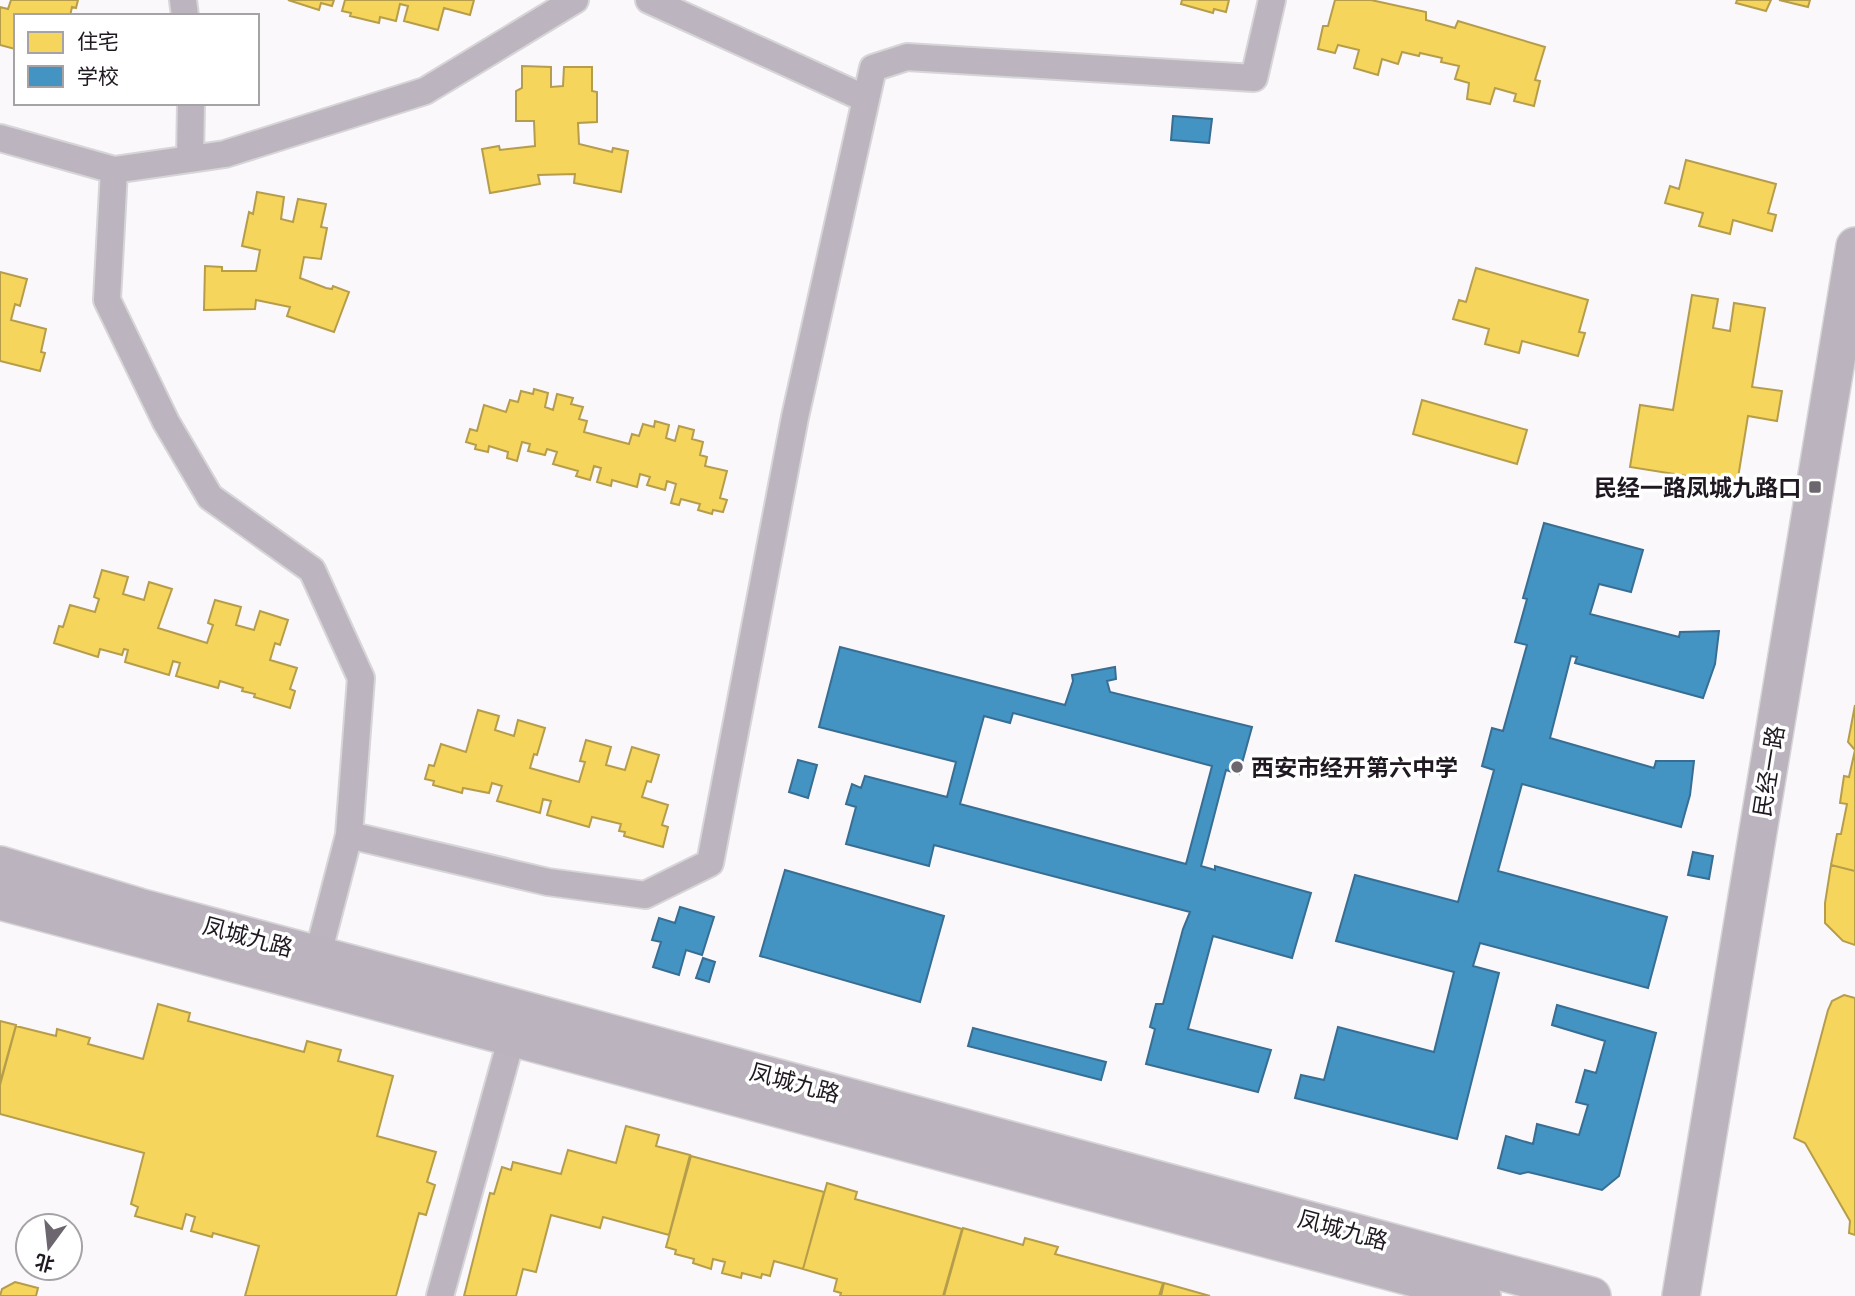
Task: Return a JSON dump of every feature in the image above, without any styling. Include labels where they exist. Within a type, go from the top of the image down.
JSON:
[{"type":"street","points":[[0,138],[114,170],[225,154],[425,90],[575,0]]},
{"type":"street","points":[[649,0],[866,99]]},
{"type":"street","points":[[349,835],[548,883],[645,895],[710,863],[795,417],[873,68],[906,57],[1254,78],[1272,0]]},
{"type":"street","points":[[190,159],[191,105]]},
{"type":"street","points":[[114,170],[107,300],[166,422],[209,497],[312,570],[361,678],[349,835],[318,954]]},
{"type":"street","name":"民经一路","points":[[1681,1296],[1855,246]]},
{"type":"street","name":"凤城九路","points":[[0,865],[139,907],[318,954],[516,1023],[1482,1296]]},
{"type":"street","name":"凤城九路","points":[[0,901],[516,1023],[1592,1296]]},
{"type":"street","points":[[440,1296],[516,1023]]},
{"type":"building: 住宅","points":[[11,0],[78,0],[70,14],[14,14],[14,49],[0,45],[0,7],[8,9]]},
{"type":"building: 住宅","points":[[288,0],[334,0],[332,6],[321,3],[319,10]]},
{"type":"building: 住宅","points":[[345,0],[474,0],[470,15],[444,8],[438,30],[404,21],[408,6],[400,4],[396,21],[380,17],[379,23],[350,16],[351,13],[342,11]]},
{"type":"building: 住宅","points":[[1182,0],[1229,0],[1226,12],[1214,9],[1213,13],[1181,4]]},
{"type":"building: 住宅","points":[[1335,0],[1371,0],[1426,12],[1426,20],[1455,28],[1458,21],[1545,47],[1535,80],[1540,81],[1534,106],[1514,101],[1516,94],[1495,88],[1490,104],[1467,99],[1469,83],[1455,79],[1459,66],[1441,62],[1442,58],[1402,52],[1398,64],[1382,59],[1378,75],[1354,68],[1359,50],[1338,45],[1335,53],[1318,49],[1323,26],[1328,26]]},
{"type":"building: 住宅","points":[[1737,0],[1771,0],[1766,11],[1736,3]]},
{"type":"building: 住宅","points":[[1779,0],[1810,0],[1808,7]]},
{"type":"building: 住宅","points":[[522,66],[551,67],[551,87],[563,86],[564,67],[592,67],[592,91],[597,92],[597,122],[578,123],[579,144],[612,152],[613,148],[628,151],[621,192],[574,183],[575,174],[538,175],[540,184],[490,193],[482,149],[535,146],[534,121],[516,121],[516,91],[522,88]]},
{"type":"building: 住宅","points":[[1686,160],[1776,184],[1768,213],[1776,215],[1772,231],[1733,220],[1730,234],[1699,226],[1703,213],[1665,203],[1670,186],[1679,189]]},
{"type":"building: 住宅","points":[[257,192],[284,197],[281,219],[293,222],[298,199],[326,204],[321,227],[327,228],[321,259],[304,257],[300,278],[326,288],[332,289],[333,286],[349,292],[334,332],[287,316],[290,307],[256,300],[255,309],[204,310],[205,266],[222,267],[222,271],[256,271],[260,250],[242,246],[249,212],[253,214]]},
{"type":"building: 住宅","points":[[1476,268],[1588,300],[1579,332],[1585,333],[1578,356],[1522,341],[1519,353],[1485,344],[1489,329],[1453,319],[1459,300],[1466,302]]},
{"type":"building: 住宅","points":[[0,272],[27,279],[20,306],[15,304],[11,320],[46,329],[41,352],[45,353],[40,371],[0,361]]},
{"type":"building: 住宅","points":[[1692,295],[1718,299],[1713,328],[1730,331],[1734,303],[1765,308],[1752,387],[1782,391],[1777,421],[1748,416],[1737,484],[1630,467],[1640,405],[1673,410]]},
{"type":"building: 住宅","points":[[534,389],[548,393],[545,407],[553,410],[557,394],[573,398],[571,404],[583,407],[579,419],[587,421],[584,432],[629,444],[632,434],[639,436],[643,424],[654,427],[655,421],[669,425],[666,438],[675,441],[679,426],[694,430],[692,439],[703,442],[700,455],[707,457],[705,466],[727,471],[720,498],[727,500],[723,512],[713,510],[712,514],[698,510],[700,504],[681,499],[679,505],[671,503],[676,484],[667,481],[665,490],[647,485],[650,477],[640,474],[637,487],[612,480],[611,486],[597,482],[601,468],[594,466],[590,480],[576,476],[578,471],[553,464],[557,452],[547,449],[545,455],[528,451],[530,444],[522,442],[517,461],[507,458],[508,452],[489,446],[488,452],[475,449],[476,445],[466,442],[470,429],[477,431],[484,405],[506,412],[510,400],[518,402],[521,391],[533,394]]},
{"type":"building: 住宅","points":[[1422,400],[1527,430],[1517,464],[1413,434]]},
{"type":"building: 住宅","points":[[102,570],[128,577],[123,594],[144,600],[149,582],[172,589],[158,628],[207,643],[213,625],[208,623],[215,600],[241,607],[236,625],[254,630],[260,611],[288,620],[280,645],[275,643],[270,660],[297,668],[290,689],[295,691],[290,708],[254,697],[255,694],[242,691],[243,688],[220,681],[218,688],[176,676],[180,663],[173,661],[169,675],[125,662],[128,650],[124,649],[122,655],[100,649],[98,657],[54,643],[70,605],[95,612],[99,599],[94,597]]},
{"type":"building: 住宅","points":[[1855,705],[1855,750],[1848,742]]},
{"type":"building: 住宅","points":[[478,710],[499,716],[495,730],[514,736],[518,720],[545,728],[530,768],[579,782],[585,762],[580,761],[586,740],[611,747],[606,765],[625,770],[632,747],[659,755],[651,782],[647,781],[642,797],[668,805],[662,825],[668,827],[663,847],[624,836],[625,832],[619,831],[621,824],[592,817],[589,827],[547,815],[551,801],[543,799],[540,813],[497,801],[502,786],[492,783],[489,793],[463,788],[462,793],[433,785],[434,781],[425,779],[429,765],[434,766],[441,744],[466,752]]},
{"type":"building: 住宅","points":[[1855,750],[1855,871],[1831,865],[1847,804],[1840,803],[1844,776],[1849,777]]},
{"type":"building: 住宅","points":[[1831,865],[1855,871],[1855,945],[1843,941],[1825,923]]},
{"type":"building: 住宅","points":[[1844,995],[1855,998],[1855,1235],[1849,1233],[1850,1221],[1805,1143],[1794,1138],[1828,1010],[1832,1001]]},
{"type":"building: 住宅","points":[[158,1004],[190,1013],[188,1021],[304,1052],[307,1041],[341,1050],[338,1061],[393,1076],[377,1136],[436,1152],[427,1182],[435,1185],[426,1215],[419,1213],[396,1296],[245,1296],[259,1246],[213,1233],[212,1237],[191,1231],[195,1217],[186,1214],[182,1229],[135,1216],[138,1207],[131,1204],[144,1153],[0,1114],[0,1085],[16,1026],[56,1036],[57,1029],[90,1038],[88,1044],[143,1059]]},
{"type":"building: 住宅","points":[[0,1021],[16,1025],[0,1083]]},
{"type":"building: 住宅","points":[[626,1126],[659,1135],[656,1146],[690,1155],[669,1235],[603,1217],[600,1228],[551,1215],[536,1272],[523,1269],[516,1296],[464,1296],[490,1193],[494,1194],[502,1167],[511,1170],[513,1162],[561,1174],[568,1150],[616,1163]]},
{"type":"building: 住宅","points":[[691,1156],[824,1192],[803,1269],[774,1261],[770,1276],[762,1274],[761,1278],[742,1273],[741,1278],[722,1273],[725,1262],[713,1259],[711,1269],[693,1263],[694,1259],[675,1254],[676,1250],[666,1247]]},
{"type":"building: 住宅","points":[[827,1183],[857,1192],[855,1199],[962,1229],[943,1296],[840,1296],[841,1293],[834,1291],[837,1279],[803,1269]]},
{"type":"building: 住宅","points":[[963,1228],[1023,1245],[1025,1238],[1058,1247],[1055,1254],[1163,1283],[1159,1296],[944,1296]]},
{"type":"building: 住宅","points":[[15,1282],[38,1288],[36,1296],[0,1296],[2,1289]]},
{"type":"building: 住宅","points":[[1164,1283],[1210,1296],[1161,1296]]},
{"type":"building: 学校","points":[[1173,116],[1212,119],[1209,143],[1171,140]]},
{"type":"building: 学校","points":[[1544,523],[1643,550],[1631,592],[1599,584],[1590,614],[1679,637],[1680,632],[1719,631],[1715,664],[1703,698],[1575,663],[1577,657],[1571,656],[1550,738],[1654,768],[1656,761],[1694,761],[1690,795],[1681,827],[1522,784],[1498,871],[1667,917],[1648,988],[1480,943],[1473,966],[1499,973],[1457,1139],[1295,1098],[1301,1075],[1324,1080],[1338,1027],[1434,1052],[1454,972],[1336,941],[1355,875],[1458,902],[1494,770],[1482,766],[1492,728],[1503,731],[1527,645],[1515,642],[1527,599],[1523,598]]},
{"type":"building: 学校","points":[[840,647],[1065,705],[1073,681],[1072,675],[1115,667],[1116,679],[1107,681],[1110,692],[1252,727],[1239,774],[1226,770],[1201,866],[1215,870],[1215,866],[1311,893],[1292,958],[1213,936],[1188,1029],[1271,1050],[1258,1092],[1146,1064],[1155,1029],[1150,1027],[1156,1004],[1163,1004],[1190,912],[934,845],[929,866],[846,844],[856,807],[846,804],[852,784],[861,788],[865,776],[947,797],[956,762],[819,727]],"holes":[[[1013,713],[1212,766],[1186,864],[960,804],[984,716],[1010,723]]]},
{"type":"building: 学校","points":[[798,760],[817,765],[808,798],[789,792]]},
{"type":"building: 学校","points":[[1693,852],[1713,856],[1709,879],[1688,875]]},
{"type":"building: 学校","points":[[785,870],[944,916],[920,1002],[760,956]]},
{"type":"building: 学校","points":[[680,907],[714,917],[702,955],[686,950],[679,975],[653,967],[661,942],[652,940],[659,918],[675,923]]},
{"type":"building: 学校","points":[[703,958],[715,962],[709,982],[696,978]]},
{"type":"building: 学校","points":[[1557,1005],[1656,1033],[1619,1176],[1602,1190],[1528,1172],[1520,1174],[1498,1168],[1506,1136],[1533,1144],[1537,1124],[1579,1135],[1588,1105],[1576,1102],[1585,1070],[1596,1073],[1605,1041],[1552,1025]]},
{"type":"building: 学校","points":[[973,1028],[1106,1062],[1101,1080],[968,1046]]},
{"type":"place","name":"民经一路凤城九路口","points":[[1815,487]]},
{"type":"place","name":"西安市经开第六中学","points":[[1237,767]]}]
